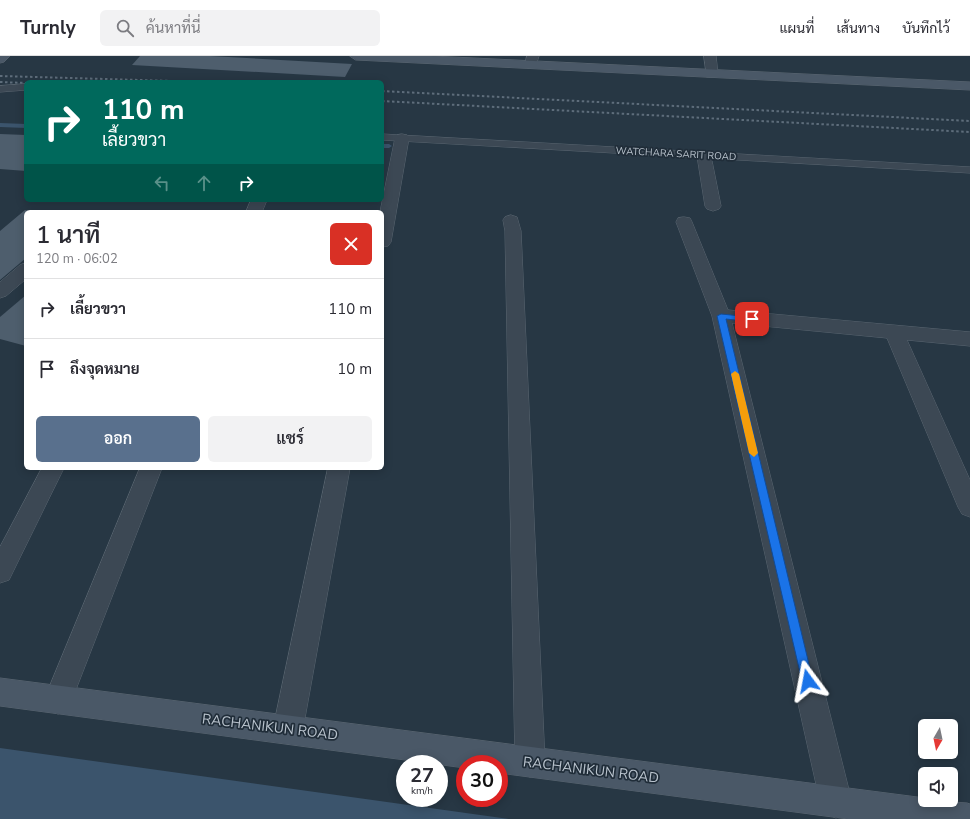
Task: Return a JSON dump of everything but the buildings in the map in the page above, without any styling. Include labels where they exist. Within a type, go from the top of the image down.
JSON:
[{"type":"street","points":[[0,59],[4,56]]},
{"type":"street","points":[[356,56],[532,60],[712,74],[970,86]]},
{"type":"street","points":[[710,56],[712,74]]},
{"type":"street","points":[[384,232],[402,138]]},
{"type":"street","points":[[704,156],[713,206]]},
{"type":"street","points":[[511,220],[513,231],[530,762]]},
{"type":"street","points":[[684,222],[721,316],[836,802]]},
{"type":"street","points":[[0,292],[24,271]]},
{"type":"street","points":[[721,316],[970,339]]},
{"type":"street","points":[[894,332],[970,507]]},
{"type":"street","points":[[0,572],[52,470]]},
{"type":"street","points":[[58,700],[150,470]]},
{"type":"street","points":[[288,729],[338,470]]},
{"type":"street","name":"RACHANIKUN ROAD","points":[[0,692],[968,819]]},
{"type":"lane","points":[[0,89],[24,87]]},
{"type":"lane","name":"WATCHARA SARIT ROAD","points":[[384,137],[970,170]]},
{"type":"water","points":[[0,748],[396,803],[396,807],[423,807],[509,819],[0,819]]},
{"type":"waterway","points":[[0,125],[24,126]]},
{"type":"waterway","points":[[384,146],[389,146]]},
{"type":"railway","points":[[0,76],[139,80]]},
{"type":"railway","points":[[0,82],[24,83]]},
{"type":"railway","points":[[384,91],[970,121]]},
{"type":"railway","points":[[384,101],[970,132]]},
{"type":"slow traffic","points":[[735,374],[754,453]]},
{"type":"route","points":[[752,319],[721,316],[808,681]]}]
